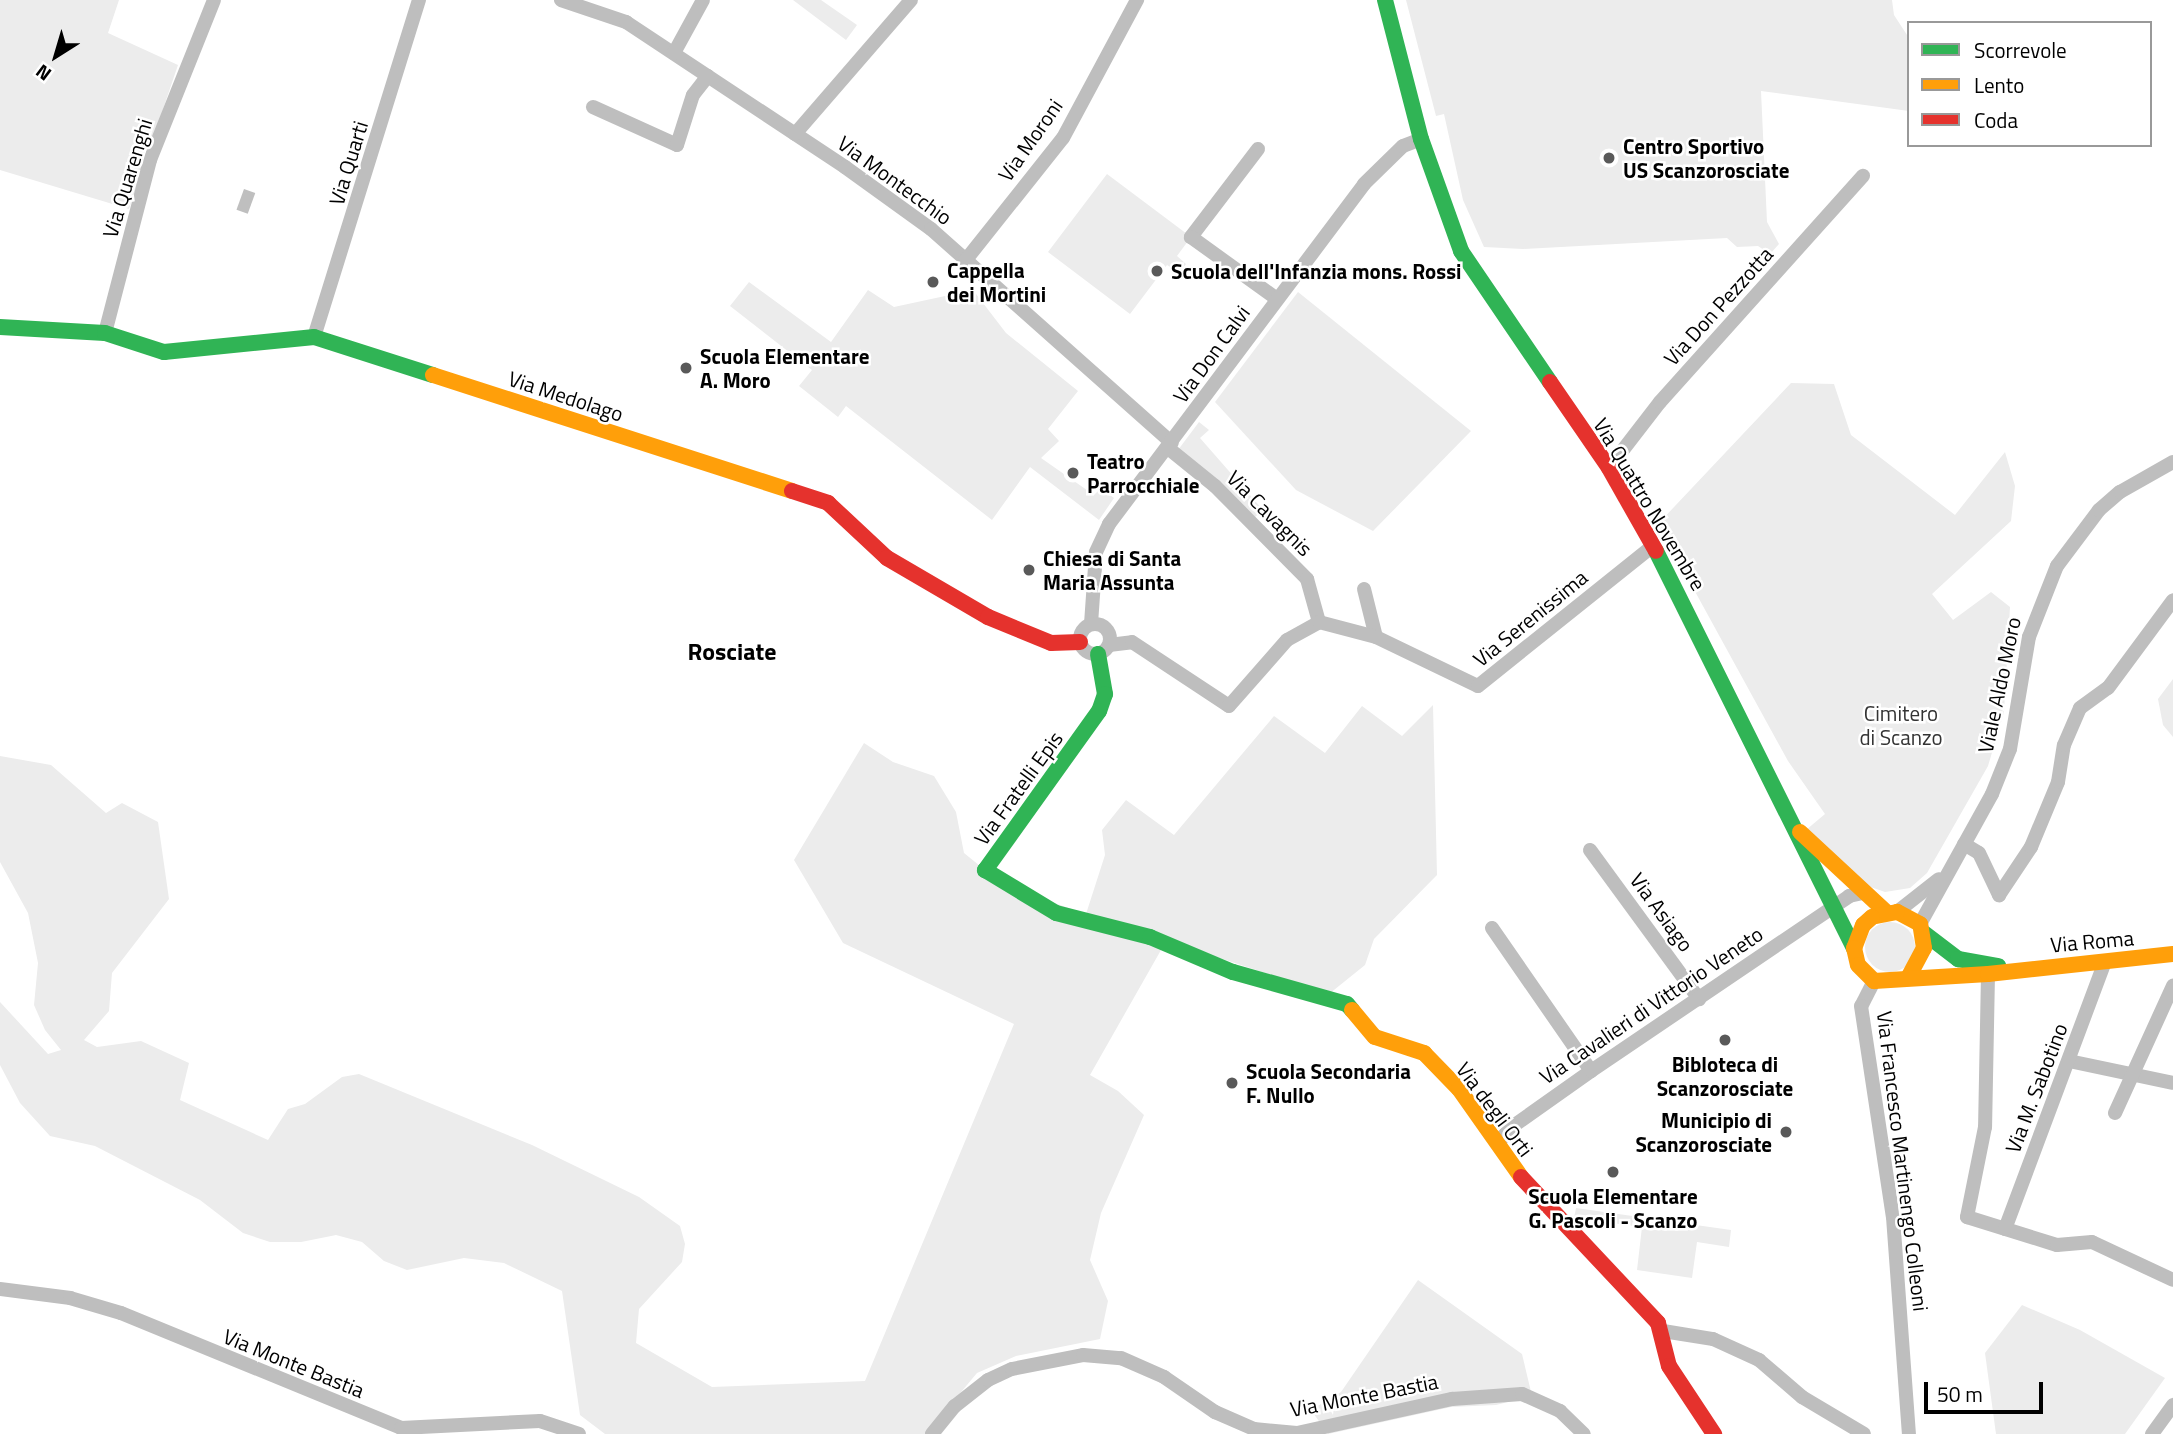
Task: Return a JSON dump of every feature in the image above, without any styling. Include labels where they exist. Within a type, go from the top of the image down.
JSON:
[{"type":"street","name":"Via Quarenghi","points":[[106,332],[150,160],[214,0]]},
{"type":"street","name":"Via Quarti","points":[[314,337],[419,0]]},
{"type":"street","name":"Via Montecchio","points":[[561,0],[615,16],[795,134],[931,229],[1170,446]]},
{"type":"street","points":[[674,54],[703,0]]},
{"type":"street","points":[[795,134],[911,0]]},
{"type":"street","name":"Via Moroni","points":[[965,261],[1063,138],[1137,0]]},
{"type":"street","name":"Via Quattro Novembre","points":[[1385,0],[1421,139],[1461,251],[1609,468],[1653,546],[1698,628],[1831,909],[1854,948]]},
{"type":"street","points":[[593,107],[677,145],[694,95],[708,76]]},
{"type":"street","name":"Via Don Calvi","points":[[1091,624],[1096,552],[1109,524],[1170,446],[1363,184],[1403,146],[1421,139]]},
{"type":"street","points":[[1258,149],[1191,237],[1277,299]]},
{"type":"street","name":"Via Don Pezzotta","points":[[1609,468],[1660,402],[1863,176]]},
{"type":"street","name":"Via Medolago","points":[[0,327],[106,332],[164,352],[314,337],[828,503],[887,558],[988,617],[1051,643],[1080,642]]},
{"type":"street","name":"Via Cavagnis","points":[[1170,446],[1215,486],[1307,579],[1319,622]]},
{"type":"street","name":"Viale Aldo Moro","points":[[1922,928],[1943,876],[1964,844],[2010,749],[2029,637],[2057,566],[2099,510],[2173,462]]},
{"type":"street","name":"Via Serenissima","points":[[1319,622],[1376,637],[1478,686],[1653,546]]},
{"type":"street","points":[[1364,589],[1376,637]]},
{"type":"street","points":[[1964,844],[1979,853],[1999,895],[2031,848],[2058,782],[2064,745],[2080,708],[2108,688],[2173,600]]},
{"type":"street","points":[[1103,650],[1109,634],[1101,625],[1091,624],[1080,634],[1084,650],[1103,650],[1132,642],[1229,706],[1287,640],[1319,622]]},
{"type":"street","name":"Via Fratelli Epis","points":[[1056,913],[985,870],[1099,711],[1105,694],[1103,650]]},
{"type":"street","name":"Via Quattro Novembre","points":[[1792,825],[1862,893],[1891,912]]},
{"type":"street","name":"Via Asiago","points":[[1590,850],[1699,999]]},
{"type":"street","name":"Viale Aldo Moro","points":[[1891,912],[1943,876]]},
{"type":"street","points":[[1831,909],[1862,893]]},
{"type":"street","name":"Via Cavalieri di Vittorio Veneto","points":[[1499,1142],[1509,1129],[1591,1071],[1831,909]]},
{"type":"street","points":[[1891,912],[1922,928],[1922,957],[1908,978],[1874,981],[1858,965],[1854,948],[1863,925],[1891,912]]},
{"type":"street","name":"Via degli Orti","points":[[1056,913],[1150,936],[1233,972],[1348,1004],[1375,1037],[1404,1042],[1423,1053],[1459,1089],[1499,1142],[1519,1176],[1663,1331]]},
{"type":"street","points":[[1492,928],[1591,1071]]},
{"type":"street","name":"Via Roma","points":[[1922,928],[1958,959],[2014,969]]},
{"type":"street","name":"Via Roma","points":[[1908,978],[1989,974],[2014,969],[2173,954]]},
{"type":"street","name":"Via M. Sabotino","points":[[2005,1229],[2105,962]]},
{"type":"street","points":[[1989,974],[1984,1127],[1967,1217],[2057,1245],[2092,1242],[2173,1280]]},
{"type":"street","name":"Via Francesco Martinengo Colleoni","points":[[1874,981],[1861,1006],[1897,1259],[1909,1434]]},
{"type":"street","points":[[2115,1113],[2130,1074],[2173,986]]},
{"type":"street","points":[[2069,1061],[2173,1083]]},
{"type":"street","name":"Via Monte Bastia","points":[[0,1289],[70,1298],[121,1313],[401,1428],[540,1421],[579,1434]]},
{"type":"street","points":[[1714,1434],[1669,1366],[1663,1331],[1713,1339],[1759,1360],[1802,1397],[1864,1434]]},
{"type":"street","name":"Via Monte Bastia","points":[[932,1434],[955,1406],[988,1380],[1012,1369],[1083,1355],[1121,1359],[1153,1372],[1215,1412],[1254,1429],[1297,1433],[1452,1399],[1522,1394],[1560,1411],[1584,1434]]},
{"type":"street","points":[[2152,1434],[2173,1405]]},
{"type":"green space","points":[[0,0],[119,0],[108,33],[178,65],[129,209],[0,170]]},
{"type":"green space","points":[[793,0],[821,0],[857,25],[846,40]]},
{"type":"green space","name":"Centro Sportivo US Scanzorosciate","points":[[1406,0],[1892,0],[1894,15],[1907,35],[1907,111],[1761,91],[1767,222],[1779,244],[1770,254],[1758,246],[1737,247],[1727,238],[1523,249],[1484,247],[1463,200],[1444,114],[1436,116]]},
{"type":"green space","name":"Scuola dell'Infanzia mons. Rossi","points":[[1107,174],[1191,237],[1177,256],[1186,264],[1179,273],[1167,265],[1130,314],[1048,252]]},
{"type":"green space","points":[[749,282],[831,342],[868,290],[894,307],[973,290],[1006,333],[1078,391],[1048,429],[1059,441],[1041,458],[1094,495],[1101,488],[1114,498],[1099,520],[1030,467],[992,520],[846,406],[838,417],[799,386],[812,370],[730,306]]},
{"type":"green space","points":[[1298,292],[1471,431],[1373,531],[1296,490],[1215,402]]},
{"type":"green space","name":"Cimitero di Scanzo","points":[[1791,383],[1834,384],[1851,435],[1955,515],[2005,452],[2015,486],[2011,521],[1932,594],[1953,620],[1991,592],[2010,607],[2004,712],[1988,766],[1927,873],[1910,888],[1885,892],[1862,884],[1806,830],[1825,814],[1788,761],[1658,524]]},
{"type":"green space","points":[[1199,422],[1209,430],[1200,438],[1263,510],[1255,517],[1178,450]]},
{"type":"green space","points":[[2173,679],[2173,737],[2163,725],[2158,699]]},
{"type":"green space","points":[[1433,705],[1437,875],[1374,939],[1365,965],[1329,994],[1086,914],[1105,855],[1102,830],[1126,800],[1174,835],[1274,716],[1325,753],[1362,706],[1402,736]]},
{"type":"green space","points":[[864,743],[893,762],[934,776],[956,812],[964,853],[985,870],[1013,888],[1165,943],[1090,1075],[1118,1091],[1144,1115],[1101,1213],[1090,1260],[1108,1301],[1100,1339],[1016,1356],[977,1373],[926,1434],[605,1434],[580,1415],[562,1291],[504,1263],[464,1258],[407,1270],[384,1261],[362,1242],[336,1235],[301,1242],[270,1242],[243,1233],[200,1200],[95,1146],[50,1136],[20,1103],[0,1065],[0,1002],[48,1054],[61,1050],[45,1030],[34,1005],[38,963],[28,913],[0,862],[0,756],[51,765],[106,813],[122,803],[158,822],[169,899],[112,973],[109,1011],[84,1040],[97,1047],[141,1041],[189,1063],[180,1100],[268,1140],[288,1109],[305,1104],[342,1077],[359,1074],[532,1145],[639,1197],[680,1226],[685,1244],[682,1262],[639,1309],[636,1343],[712,1387],[865,1381],[1014,1024],[843,943],[794,860]]},
{"type":"green space","points":[[1890,922],[1908,929],[1915,947],[1908,965],[1890,972],[1872,965],[1865,947],[1872,929]]},
{"type":"green space","points":[[1576,1208],[1731,1230],[1729,1247],[1697,1242],[1692,1278],[1637,1270],[1642,1227],[1574,1218]]},
{"type":"green space","points":[[1418,1280],[1522,1354],[1532,1396],[1496,1405],[1451,1407],[1328,1434],[1311,1410],[1341,1392]]},
{"type":"green space","points":[[2022,1305],[2080,1330],[2165,1378],[2125,1434],[1996,1434],[1985,1353]]},
{"type":"shaded area","points":[[244,189],[255,193],[248,214],[236,210]]},
{"type":"traffic: fast","points":[[1385,0],[1421,139],[1461,251],[1550,382]]},
{"type":"traffic: fast","points":[[0,327],[105,333],[164,352],[314,337],[433,375]]},
{"type":"traffic: fast","points":[[1656,551],[1854,948]]},
{"type":"traffic: fast","points":[[1098,654],[1105,694],[1099,711],[985,870],[1056,913],[1150,937],[1233,972],[1347,1004],[1352,1010]]},
{"type":"traffic: fast","points":[[1924,933],[1958,959],[1998,966]]},
{"type":"traffic: slow","points":[[433,375],[792,491]]},
{"type":"traffic: slow","points":[[1800,832],[1886,912]]},
{"type":"traffic: slow","points":[[1908,978],[1924,948],[1920,924],[1897,912],[1872,917],[1863,925],[1854,948],[1858,965],[1874,981],[1988,974],[2173,954]]},
{"type":"traffic: slow","points":[[1352,1010],[1375,1037],[1424,1053],[1459,1089],[1521,1177]]},
{"type":"traffic: jam","points":[[1550,382],[1609,468],[1656,551]]},
{"type":"traffic: jam","points":[[792,491],[828,503],[887,558],[988,617],[1051,643],[1080,642]]},
{"type":"traffic: jam","points":[[1521,1177],[1658,1323],[1669,1366],[1714,1434]]},
{"type":"place","name":"Centro Sportivo US Scanzorosciate","points":[[1609,158]]},
{"type":"place","name":"Scuola dell'Infanzia mons. Rossi","points":[[1157,271]]},
{"type":"place","name":"Cappella dei Mortini","points":[[933,282]]},
{"type":"place","name":"Scuola Elementare A. Moro","points":[[686,368]]},
{"type":"place","name":"Teatro Parrocchiale","points":[[1073,473]]},
{"type":"place","name":"Chiesa di Santa Maria Assunta","points":[[1029,570]]},
{"type":"place","name":"Bibloteca di Scanzorosciate","points":[[1725,1040]]},
{"type":"place","name":"Scuola Secondaria F. Nullo","points":[[1232,1083]]},
{"type":"place","name":"Municipio di Scanzorosciate","points":[[1786,1132]]},
{"type":"place","name":"Scuola Elementare G. Pascoli - Scanzo","points":[[1613,1172]]},
{"type":"district","name":"Rosciate","points":[[732,652]]}]
